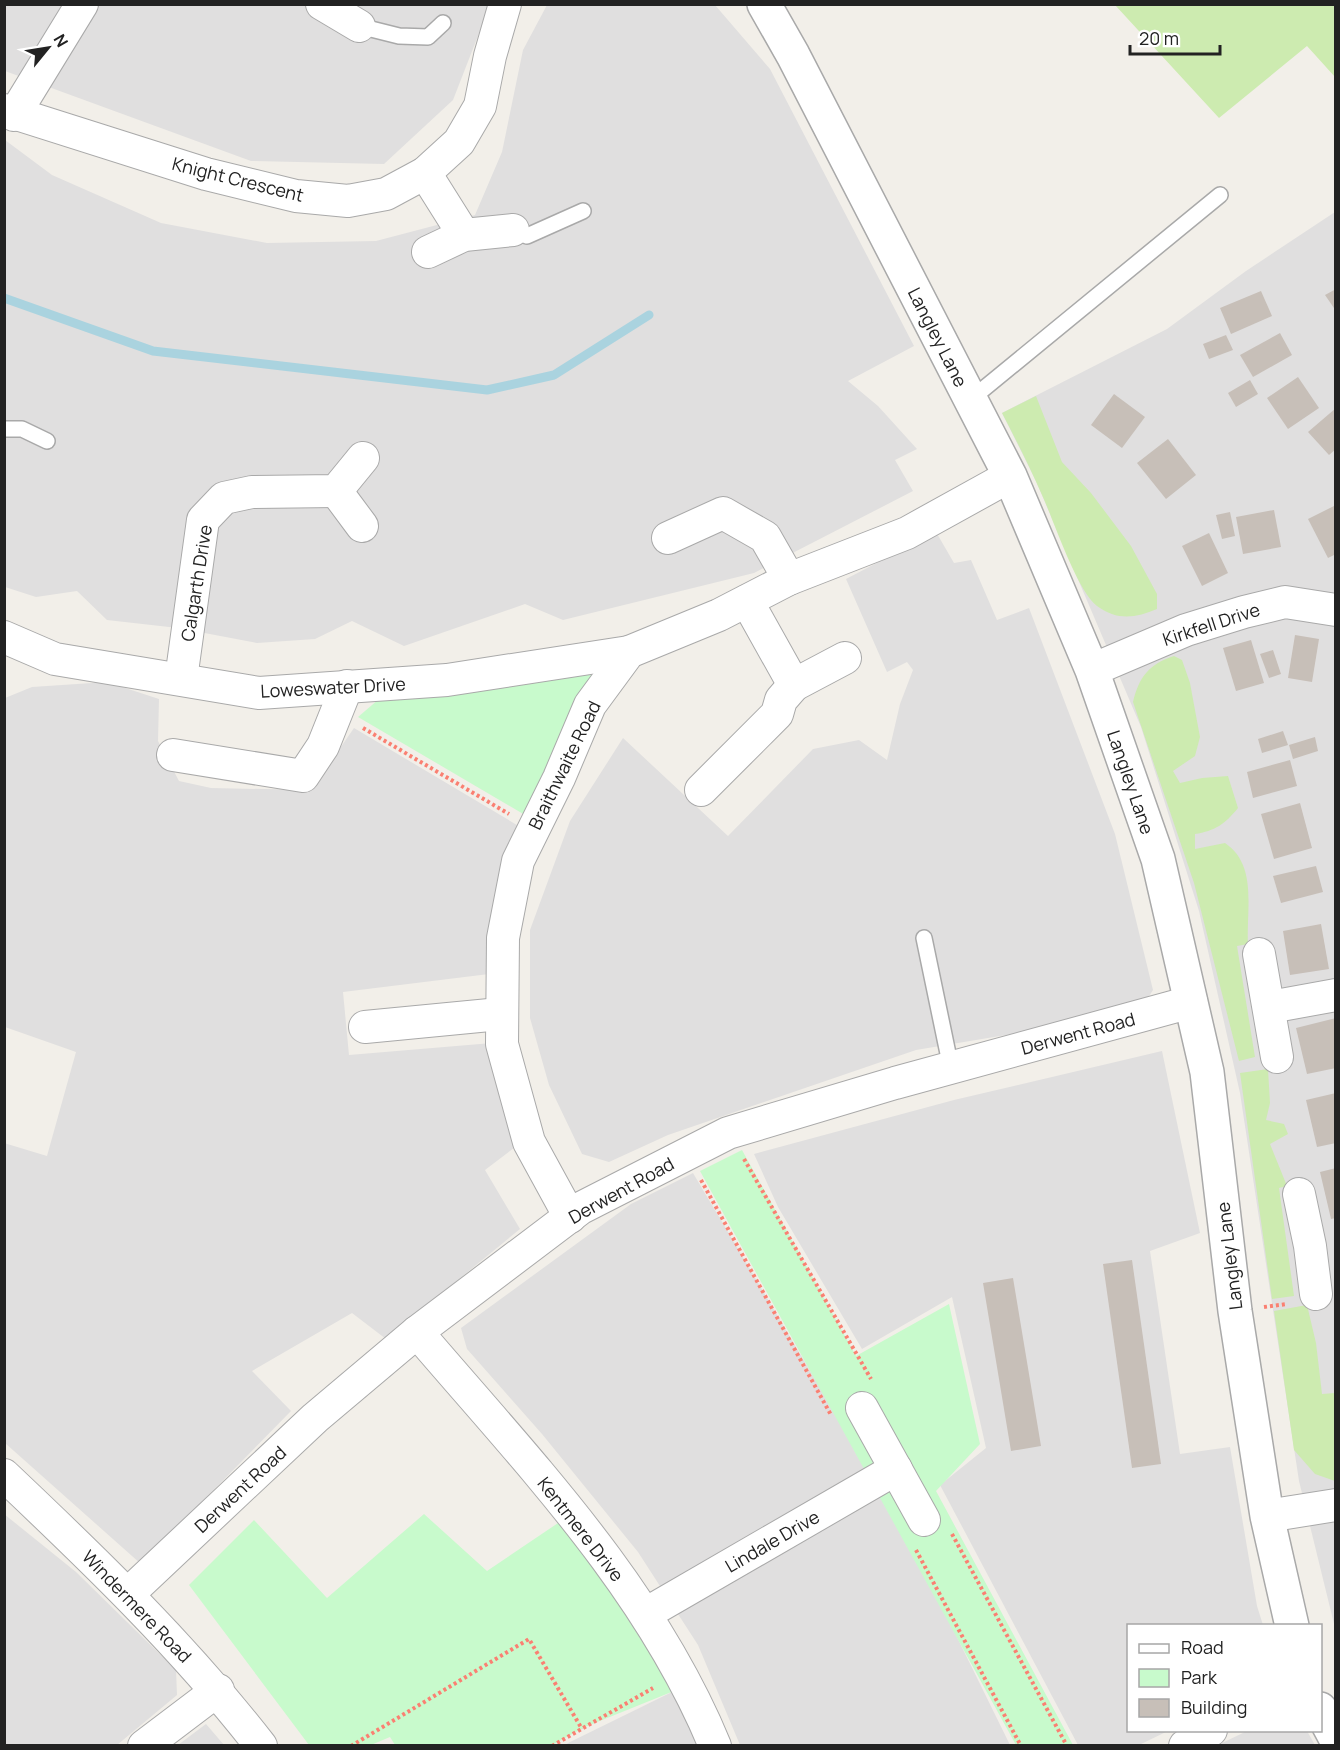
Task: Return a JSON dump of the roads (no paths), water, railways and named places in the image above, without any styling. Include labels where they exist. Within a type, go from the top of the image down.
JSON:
[{"type":"street","points":[[9,112],[82,4]]},
{"type":"street","points":[[322,4],[359,26]]},
{"type":"street","name":"Knight Crescent","points":[[9,112],[206,174],[296,196],[348,201],[386,194],[425,173],[459,142],[480,106],[490,56],[505,4]]},
{"type":"street","name":"Langley Lane","points":[[764,4],[793,55],[1010,476],[1092,670],[1158,859],[1207,1072],[1235,1311],[1267,1516],[1292,1624]]},
{"type":"street","points":[[425,173],[464,235]]},
{"type":"street","points":[[428,252],[464,235],[513,230]]},
{"type":"street","points":[[362,526],[336,491],[363,458]]},
{"type":"street","points":[[629,652],[719,615],[789,579],[907,533],[1010,476]]},
{"type":"street","name":"Calgarth Drive","points":[[181,679],[203,520],[224,498],[252,492],[336,491]]},
{"type":"street","points":[[668,538],[723,513],[765,537],[789,579]]},
{"type":"street","points":[[747,601],[794,685]]},
{"type":"street","name":"Kirkfell Drive","points":[[1092,670],[1186,630],[1254,609],[1285,602],[1335,610]]},
{"type":"street","name":"Loweswater Drive","points":[[4,637],[55,659],[259,693],[342,699],[629,652]]},
{"type":"street","name":"Braithwaite Road","points":[[570,1217],[529,1142],[502,1044],[503,938],[518,861],[590,705],[629,652]]},
{"type":"street","points":[[701,790],[777,714],[781,700],[794,685],[845,658]]},
{"type":"street","points":[[173,754],[303,776],[323,746],[342,699]]},
{"type":"street","points":[[1259,954],[1277,1057]]},
{"type":"street","points":[[1270,1007],[1335,995]]},
{"type":"street","name":"Derwent Road","points":[[128,1594],[315,1418],[417,1332],[580,1208],[728,1133],[951,1068],[1191,1002]]},
{"type":"street","points":[[365,1027],[501,1014]]},
{"type":"street","points":[[1299,1194],[1323,1244],[1302,1299]]},
{"type":"street","name":"Kentmere Drive","points":[[417,1332],[579,1522],[647,1613],[695,1697],[715,1746]]},
{"type":"street","points":[[868,1396],[896,1469],[924,1520]]},
{"type":"street","name":"Lindale Drive","points":[[647,1613],[896,1469]]},
{"type":"street","name":"Windermere Road","points":[[4,1475],[128,1594],[218,1690],[261,1746]]},
{"type":"street","points":[[1267,1516],[1335,1505]]},
{"type":"street","points":[[144,1746],[218,1690]]},
{"type":"street","points":[[1322,1713],[1335,1739]]},
{"type":"street","points":[[1185,1746],[1209,1732]]},
{"type":"lane","points":[[359,26],[399,36],[428,37],[443,23]]},
{"type":"lane","points":[[970,400],[1220,195]]},
{"type":"lane","points":[[513,230],[527,236],[583,211]]},
{"type":"lane","points":[[4,429],[22,429],[47,441]]},
{"type":"lane","points":[[924,938],[951,1068]]},
{"type":"waterway","points":[[4,298],[153,351],[487,390],[554,375],[649,315]]}]
